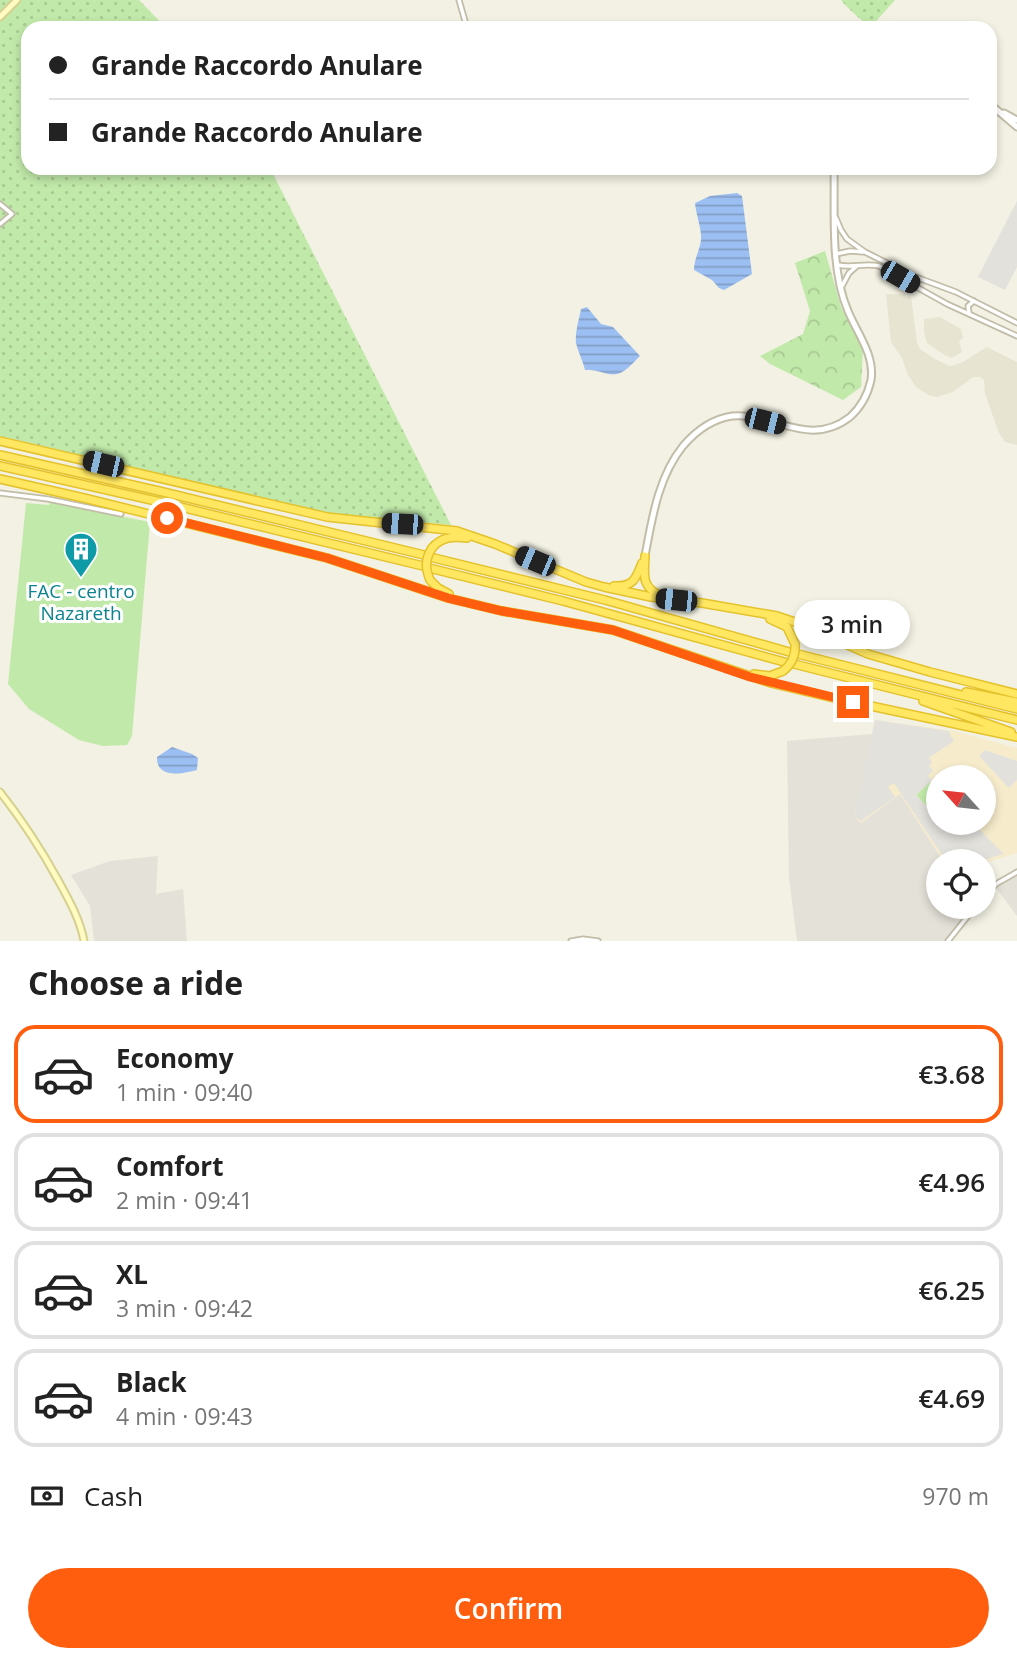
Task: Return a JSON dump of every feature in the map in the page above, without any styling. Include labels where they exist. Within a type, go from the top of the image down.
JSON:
[{"type":"highway","points":[[0,441],[327,517],[462,533],[624,595],[724,610],[775,621],[787,627],[795,644],[794,658],[789,666],[770,676],[736,671]]},
{"type":"highway","points":[[0,455],[429,554],[796,654],[1017,709]]},
{"type":"highway","points":[[0,466],[156,501],[573,603],[791,664],[1017,720]]},
{"type":"highway","points":[[0,480],[327,558],[448,598],[513,613],[613,630],[771,683],[1017,735]]},
{"type":"highway","points":[[481,606],[438,588],[430,580],[427,557],[438,542],[451,537],[495,544]]},
{"type":"highway","points":[[586,582],[628,585],[635,579],[645,556]]},
{"type":"highway","points":[[645,556],[648,587],[664,596],[777,616],[868,654],[1017,694]]},
{"type":"highway","points":[[586,582],[638,595],[702,603]]},
{"type":"highway","points":[[883,687],[1017,735]]},
{"type":"highway","points":[[945,691],[969,692],[1017,702]]},
{"type":"main road","points":[[0,17],[17,0]]},
{"type":"main road","points":[[0,792],[47,861],[77,915],[84,941]]},
{"type":"street","points":[[459,0],[465,21]]},
{"type":"street","points":[[998,109],[1017,120]]},
{"type":"street","points":[[998,109],[1017,127]]},
{"type":"street","points":[[645,556],[667,471],[683,446],[702,429],[722,418],[741,416],[804,430],[819,430],[844,421],[859,407],[869,386],[870,362],[841,290],[836,254],[834,175]]},
{"type":"street","points":[[0,204],[12,214],[0,223]]},
{"type":"street","points":[[835,216],[847,239],[865,252],[913,276],[956,292],[1017,323]]},
{"type":"street","points":[[836,254],[865,252]]},
{"type":"street","points":[[838,265],[849,268],[869,264],[879,266],[947,304],[1017,336]]},
{"type":"street","points":[[841,290],[846,277],[858,265]]},
{"type":"street","points":[[969,313],[968,306],[974,301]]},
{"type":"street","points":[[0,493],[48,499],[121,514]]},
{"type":"street","points":[[996,884],[1017,872]]},
{"type":"street","points":[[948,941],[966,919]]},
{"type":"street","points":[[571,941],[598,941]]},
{"type":"shaded area","points":[[1017,201],[1017,267],[1005,290],[978,277]]},
{"type":"shaded area","points":[[886,294],[911,296],[917,343],[920,349],[935,359],[950,366],[955,365],[987,347],[1017,362],[1017,445],[1005,442],[999,433],[985,394],[984,380],[980,377],[973,377],[953,392],[937,397],[916,387],[891,342]]},
{"type":"shaded area","points":[[940,317],[961,329],[963,338],[959,341],[962,352],[951,358],[927,343],[924,332],[924,319]]},
{"type":"shaded area","points":[[875,720],[954,731],[1017,748],[1017,853],[996,859],[996,849],[935,849],[926,835],[996,835],[996,765],[926,765],[926,835],[900,794],[861,823],[854,816]]},
{"type":"shaded area","points":[[875,720],[948,731],[954,741],[929,758],[932,762],[926,765],[926,786],[916,795],[926,805],[926,831],[894,783],[888,787],[895,797],[861,821],[854,816]]},
{"type":"shaded area","points":[[872,734],[854,816],[861,823],[900,794],[935,849],[926,849],[926,919],[964,919],[945,941],[797,941],[789,878],[787,741]]},
{"type":"shaded area","points":[[985,750],[1017,761],[1017,780],[1009,788],[996,774],[996,765],[987,765],[979,756]]},
{"type":"shaded area","points":[[929,835],[985,835],[1004,854],[996,856],[996,849],[938,849]]},
{"type":"shaded area","points":[[158,856],[156,894],[183,889],[187,941],[94,941],[90,906],[71,875],[110,861]]},
{"type":"shaded area","points":[[1017,874],[1017,916],[996,888]]},
{"type":"green space","points":[[0,0],[139,0],[159,21],[21,21],[21,175],[274,175],[451,525],[326,513],[0,436]]},
{"type":"green space","points":[[841,0],[895,0],[876,21],[862,21]]},
{"type":"green space","points":[[825,251],[841,307],[863,349],[861,387],[843,400],[770,364],[760,356],[803,334],[810,311],[795,263]]},
{"type":"green space","points":[[50,502],[150,522],[132,736],[127,745],[103,746],[79,740],[29,709],[8,684],[26,503],[49,505]]},
{"type":"green space","points":[[926,786],[926,805],[916,795]]},
{"type":"water","points":[[737,193],[742,196],[752,274],[724,290],[694,270],[701,236],[695,203],[710,196]]},
{"type":"water","points":[[587,307],[601,324],[613,327],[640,356],[622,372],[614,374],[585,370],[576,339],[581,309]]},
{"type":"water","points":[[172,747],[198,758],[197,770],[171,773],[161,769],[157,757]]},
{"type":"place","name":"FAC - centro Nazareth","points":[[81,579]]},
{"type":"route","points":[[167,518],[327,558],[448,598],[502,611],[613,630],[750,677],[853,702]]}]
